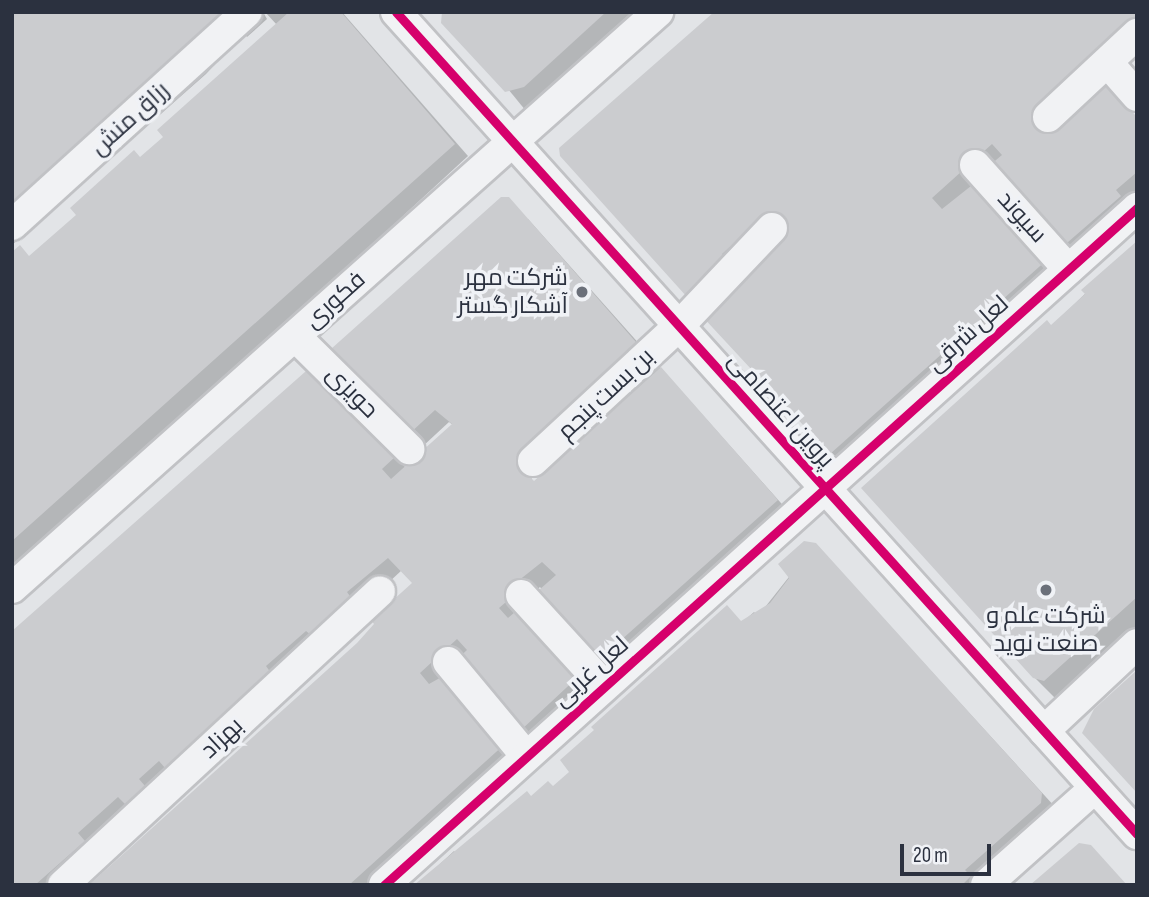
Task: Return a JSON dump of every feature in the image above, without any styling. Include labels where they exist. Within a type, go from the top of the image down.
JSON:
[{"type":"street","name":"رزاق منش","points":[[12,225],[247,12]]},
{"type":"street","name":"فکوری","points":[[12,588],[658,12]]},
{"type":"street","name":"پروین اعتصامی","points":[[406,16],[513,142],[1137,834]]},
{"type":"street","points":[[1048,117],[1137,34]]},
{"type":"street","points":[[1108,63],[1137,96]]},
{"type":"street","name":"سیوند","points":[[975,165],[1068,269]]},
{"type":"street","name":"لعل شرقی","points":[[825,488],[1137,208]]},
{"type":"street","name":"بن بست پنجم","points":[[533,461],[679,326],[772,228]]},
{"type":"street","name":"حویزی","points":[[295,335],[409,449]]},
{"type":"street","name":"لعل غربی","points":[[383,885],[825,488]]},
{"type":"street","name":"بهزاد","points":[[63,885],[380,591]]},
{"type":"street","points":[[520,596],[604,687]]},
{"type":"street","points":[[1044,731],[1137,644]]},
{"type":"street","points":[[448,662],[526,756]]},
{"type":"street","points":[[986,885],[1095,788]]},
{"type":"building","points":[[12,12],[246,12],[12,220]]},
{"type":"building","points":[[289,12],[341,12],[455,144],[12,541],[12,252],[20,245],[29,256],[76,215],[70,208],[134,150],[140,157],[163,137],[157,130]]},
{"type":"building","points":[[442,12],[606,12],[524,87],[505,92],[441,23]]},
{"type":"building","points":[[714,12],[1137,12],[1137,23],[1036,110],[1054,131],[1106,84],[1137,117],[1137,172],[1116,190],[1121,196],[1060,249],[990,165],[1002,155],[992,144],[932,198],[942,209],[976,182],[1049,258],[830,454],[700,314],[748,243],[742,236],[722,254],[728,261],[687,297],[560,156],[559,148]]},
{"type":"building","points":[[501,197],[509,197],[642,349],[518,463],[530,477],[534,481],[661,367],[778,500],[592,666],[530,598],[556,575],[542,562],[513,585],[520,590],[499,608],[508,618],[522,606],[581,674],[520,731],[455,661],[467,650],[457,639],[420,673],[429,684],[445,675],[506,743],[349,885],[89,885],[357,643],[374,624],[371,620],[412,583],[388,558],[347,592],[352,599],[311,635],[306,631],[266,666],[271,673],[186,750],[165,768],[159,761],[139,779],[145,786],[125,804],[118,797],[78,833],[85,841],[35,885],[12,885],[12,631],[314,364],[396,456],[382,469],[391,479],[452,424],[435,410],[408,435],[331,349]]},
{"type":"building","points":[[1137,241],[1137,597],[1044,681],[1033,678],[861,488],[1047,320],[1051,325],[1085,294],[1081,290]]},
{"type":"building","points":[[804,541],[816,543],[1042,793],[1041,803],[965,870],[971,876],[962,885],[414,885],[527,791],[531,796],[548,781],[553,786],[569,772],[560,760],[594,730],[591,727],[727,605],[741,621],[770,603],[789,578],[778,564]]},
{"type":"building","points":[[1137,670],[1137,793],[1082,733],[1094,709]]},
{"type":"building","points":[[1079,843],[1091,845],[1127,885],[1030,885]]},
{"type":"cycle path","points":[[396,12],[1137,834]]},
{"type":"cycle path","points":[[384,885],[1137,208]]},
{"type":"place","name":"شرکت مهر آشکار گستر","points":[[582,292]]},
{"type":"place","name":"شرکت علم و صنعت نوید","points":[[1046,590]]}]
